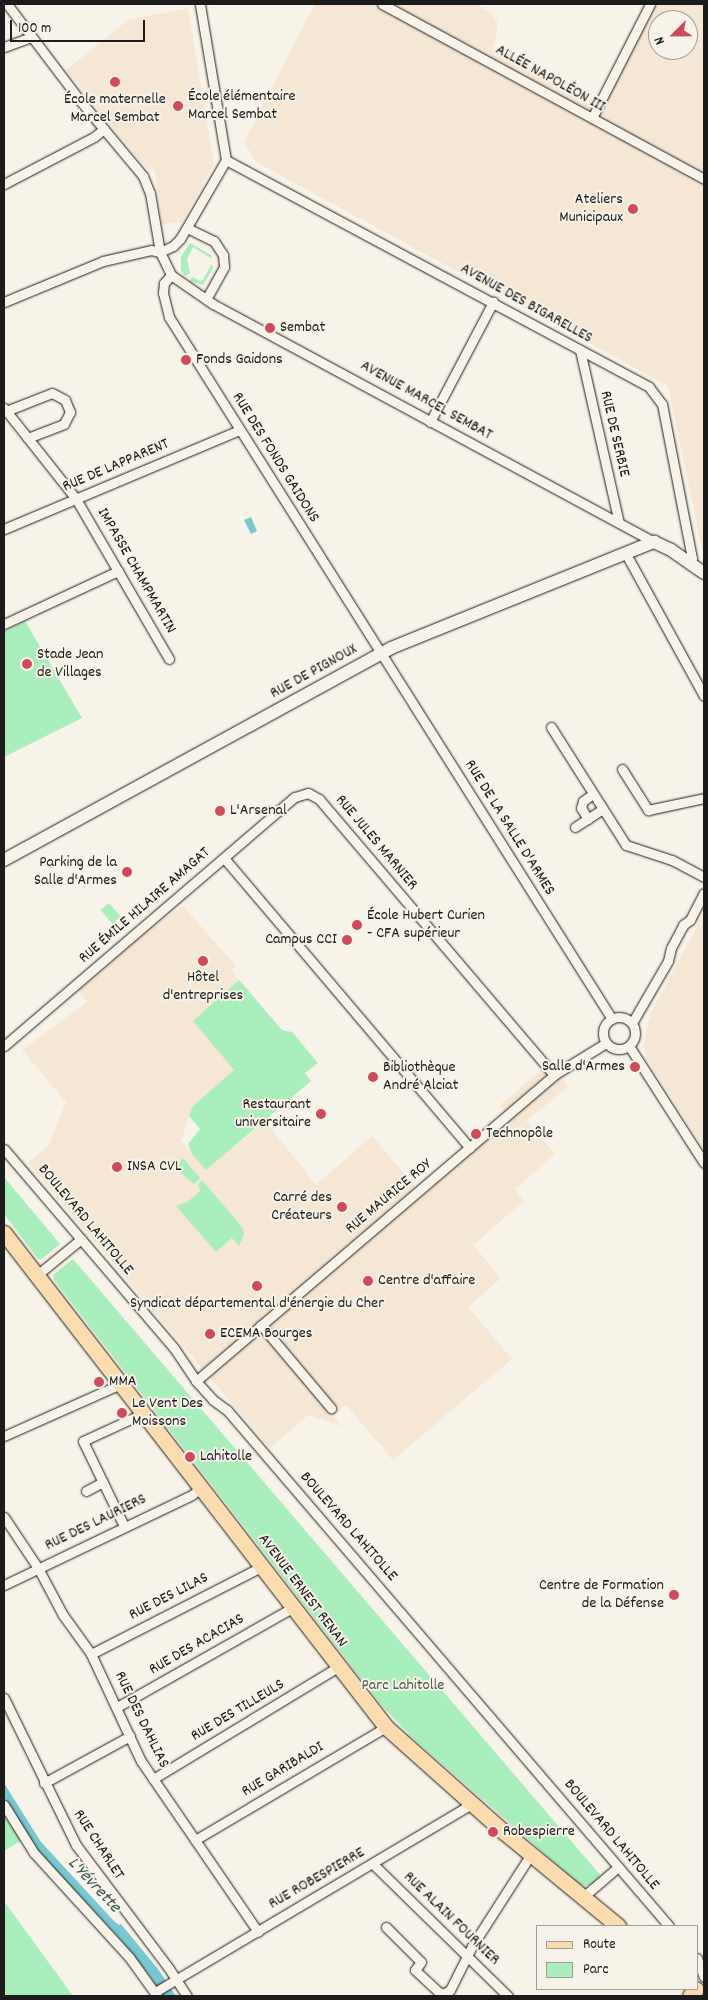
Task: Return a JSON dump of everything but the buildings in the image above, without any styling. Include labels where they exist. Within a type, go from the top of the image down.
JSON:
[{"type":"main road","name":"AVENUE MARCEL SEMBAT","points":[[654,542],[691,561]]},
{"type":"main road","name":"RUE DE PIGNOUX","points":[[4,860],[381,653],[654,542]]},
{"type":"main road","points":[[691,561],[704,566]]},
{"type":"main road","points":[[691,561],[704,573]]},
{"type":"main road","name":"AVENUE ERNEST RENAN","points":[[4,1233],[201,1487],[292,1608],[386,1727],[472,1804],[617,1925]]},
{"type":"street","points":[[6,4],[104,129],[144,176],[150,193],[160,252],[171,275]]},
{"type":"street","points":[[4,302],[103,261],[151,250],[160,252],[177,243],[187,228],[226,160],[200,4]]},
{"type":"street","name":"ALLÉE NAPOLÉON III","points":[[382,4],[704,179]]},
{"type":"street","points":[[592,118],[650,4]]},
{"type":"street","points":[[4,46],[31,36]]},
{"type":"street","points":[[4,184],[94,137],[104,129]]},
{"type":"street","name":"AVENUE DES BIGARELLES","points":[[226,160],[650,387],[662,404],[691,561]]},
{"type":"street","points":[[187,228],[214,241],[224,255],[224,267],[210,301]]},
{"type":"street","name":"AVENUE MARCEL SEMBAT","points":[[171,275],[210,301],[654,542]]},
{"type":"street","name":"RUE DES FONDS GAIDONS","points":[[171,275],[164,283],[163,293],[169,318],[381,653]]},
{"type":"street","points":[[430,422],[493,302]]},
{"type":"street","name":"RUE DE SERBIE","points":[[580,350],[619,524]]},
{"type":"street","points":[[5,410],[52,393],[65,400],[70,412],[64,424],[28,438]]},
{"type":"street","name":"IMPASSE CHAMPMARTIN","points":[[5,410],[8,422],[28,438],[76,499],[169,659]]},
{"type":"street","name":"RUE DE LAPPARENT","points":[[4,529],[239,430]]},
{"type":"street","points":[[626,554],[704,696]]},
{"type":"street","points":[[4,624],[118,571]]},
{"type":"street","name":"RUE DE LA SALLE D'ARMES","points":[[381,653],[612,1019]]},
{"type":"street","points":[[551,727],[626,845],[672,860],[704,877]]},
{"type":"street","points":[[622,769],[648,810],[704,798]]},
{"type":"street","name":"RUE ÉMILE HILAIRE AMAGAT","points":[[4,1046],[296,797],[308,793]]},
{"type":"street","name":"RUE JULES MARNIER","points":[[308,793],[319,799],[554,1076]]},
{"type":"street","points":[[588,819],[581,808],[583,801],[593,794]]},
{"type":"street","points":[[575,827],[603,809]]},
{"type":"street","points":[[224,858],[470,1148]]},
{"type":"street","points":[[632,1023],[668,961],[671,948],[683,925],[690,920],[704,893]]},
{"type":"street","points":[[612,1019],[626,1019],[632,1023],[635,1035],[629,1046],[616,1050],[606,1042],[603,1034],[605,1025],[612,1019]]},
{"type":"street","name":"RUE MAURICE ROY","points":[[196,1381],[554,1076],[606,1042]]},
{"type":"street","points":[[629,1046],[704,1163]]},
{"type":"street","name":"BOULEVARD LAHITOLLE","points":[[4,1148],[174,1348],[196,1381],[213,1400],[227,1410],[668,1925]]},
{"type":"street","points":[[37,1275],[80,1239]]},
{"type":"street","points":[[261,1325],[332,1408]]},
{"type":"street","points":[[4,1436],[121,1384]]},
{"type":"street","points":[[124,1526],[83,1441],[144,1413]]},
{"type":"street","points":[[86,1491],[103,1482]]},
{"type":"street","name":"RUE DES LAURIERS","points":[[4,1585],[192,1494],[201,1487]]},
{"type":"street","name":"RUE DES DAHLIAS","points":[[4,1517],[38,1568],[63,1615],[91,1654],[141,1761],[258,1932]]},
{"type":"street","name":"RUE DES LILAS","points":[[91,1654],[261,1566]]},
{"type":"street","name":"RUE DES ACACIAS","points":[[117,1708],[292,1608]]},
{"type":"street","name":"RUE DES TILLEULS","points":[[153,1779],[338,1667]]},
{"type":"street","name":"RUE CHARLET","points":[[4,1698],[76,1845],[174,1982],[187,1996]]},
{"type":"street","name":"RUE GARIBALDI","points":[[195,1840],[386,1727]]},
{"type":"street","points":[[44,1782],[130,1736]]},
{"type":"street","name":"RUE ROBESPIERRE","points":[[156,1993],[472,1804]]},
{"type":"street","points":[[4,1805],[34,1853],[129,1957],[156,1993]]},
{"type":"street","points":[[386,1927],[421,1962],[415,1970],[443,1994],[450,1990],[468,1955],[531,1854]]},
{"type":"street","name":"RUE ALAIN FOURNIER","points":[[373,1864],[508,1996]]},
{"type":"street","points":[[583,1897],[618,1867]]},
{"type":"street","points":[[698,1961],[704,1976]]},
{"type":"shaded area","points":[[315,4],[476,4],[490,13],[497,21],[497,33],[492,48],[596,108],[650,4],[704,4],[704,559],[668,386],[256,162],[244,142]]},
{"type":"shaded area","name":"École élémentaire Marcel Sembat","points":[[188,8],[214,164],[182,222],[162,224],[155,169],[147,169],[66,70],[128,20]]},
{"type":"shaded area","points":[[183,906],[236,966],[231,970],[282,1030],[193,1106],[181,1140],[206,1170],[265,1121],[316,1185],[372,1136],[419,1191],[507,1115],[500,1105],[551,1062],[568,1087],[526,1121],[555,1154],[515,1189],[524,1201],[473,1245],[501,1278],[468,1307],[512,1359],[393,1460],[346,1405],[333,1416],[341,1426],[308,1415],[270,1448],[28,1163],[49,1145],[66,1102],[22,1050],[87,1002],[78,991],[155,924]]},
{"type":"shaded area","points":[[704,913],[704,1149],[646,1058],[644,1048],[646,1031],[652,1011]]},
{"type":"green space","points":[[190,243],[211,255],[212,259],[193,247],[187,259],[190,273],[185,276],[181,271],[181,257]]},
{"type":"green space","points":[[211,265],[213,265],[213,268],[203,285],[190,281],[192,277],[200,281],[203,280]]},
{"type":"green space","name":"Stade Jean de Villages","points":[[25,621],[82,718],[4,757],[4,631]]},
{"type":"green space","points":[[109,903],[121,917],[113,924],[101,910]]},
{"type":"green space","points":[[239,980],[282,1030],[292,1032],[318,1063],[305,1073],[311,1081],[206,1170],[192,1154],[188,1144],[200,1129],[189,1116],[193,1106],[234,1070],[193,1021]]},
{"type":"green space","points":[[183,1158],[200,1178],[194,1184],[175,1168]]},
{"type":"green space","points":[[4,1177],[60,1244],[42,1259],[38,1259],[4,1214]]},
{"type":"green space","points":[[202,1180],[242,1227],[244,1235],[239,1246],[232,1238],[216,1252],[176,1206],[187,1202],[200,1191],[198,1185]]},
{"type":"green space","name":"Parc Lahitolle","points":[[73,1259],[602,1877],[593,1884],[584,1886],[577,1882],[416,1741],[383,1707],[54,1280],[53,1275]]},
{"type":"green space","points":[[4,1787],[30,1830],[29,1836],[4,1851]]},
{"type":"green space","points":[[4,1901],[73,1996],[4,1996]]},
{"type":"water","points":[[251,517],[257,531],[251,534],[244,520]]},
{"type":"water","points":[[4,1783],[41,1842],[114,1921],[119,1925],[121,1924],[158,1969],[176,1996],[162,1996],[150,1976],[121,1940],[39,1852],[4,1796]]},
{"type":"place","name":"École maternelle Marcel Sembat","points":[[115,82]]},
{"type":"place","name":"École élémentaire Marcel Sembat","points":[[178,106]]},
{"type":"place","name":"Ateliers Municipaux","points":[[633,209]]},
{"type":"place","name":"Sembat","points":[[270,328]]},
{"type":"place","name":"Fonds Gaidons","points":[[186,360]]},
{"type":"place","name":"Stade Jean de Villages","points":[[27,664]]},
{"type":"place","name":"L'Arsenal","points":[[220,811]]},
{"type":"place","name":"Parking de la Salle d'Armes","points":[[127,872]]},
{"type":"place","name":"École Hubert Curien - CFA supérieur","points":[[357,925]]},
{"type":"place","name":"Campus CCI","points":[[347,940]]},
{"type":"place","name":"Hôtel d'entreprises","points":[[203,961]]},
{"type":"place","name":"Salle d'Armes","points":[[635,1067]]},
{"type":"place","name":"Bibliothèque André Alciat","points":[[373,1077]]},
{"type":"place","name":"Restaurant universitaire","points":[[321,1114]]},
{"type":"place","name":"Technopôle","points":[[476,1134]]},
{"type":"place","name":"INSA CVL","points":[[117,1167]]},
{"type":"place","name":"Carré des Créateurs","points":[[342,1207]]},
{"type":"place","name":"Centre d'affaire","points":[[368,1281]]},
{"type":"place","name":"Syndicat départemental d'énergie du Cher","points":[[257,1286]]},
{"type":"place","name":"ECEMA Bourges","points":[[210,1334]]},
{"type":"place","name":"MMA","points":[[99,1382]]},
{"type":"place","name":"Le Vent Des Moissons","points":[[122,1413]]},
{"type":"place","name":"Lahitolle","points":[[190,1457]]},
{"type":"place","name":"Centre de Formation de la Défense","points":[[674,1595]]},
{"type":"place","name":"Robespierre","points":[[493,1832]]},
{"type":"water label","name":"L'Yévrette","points":[[93,1886]]}]
